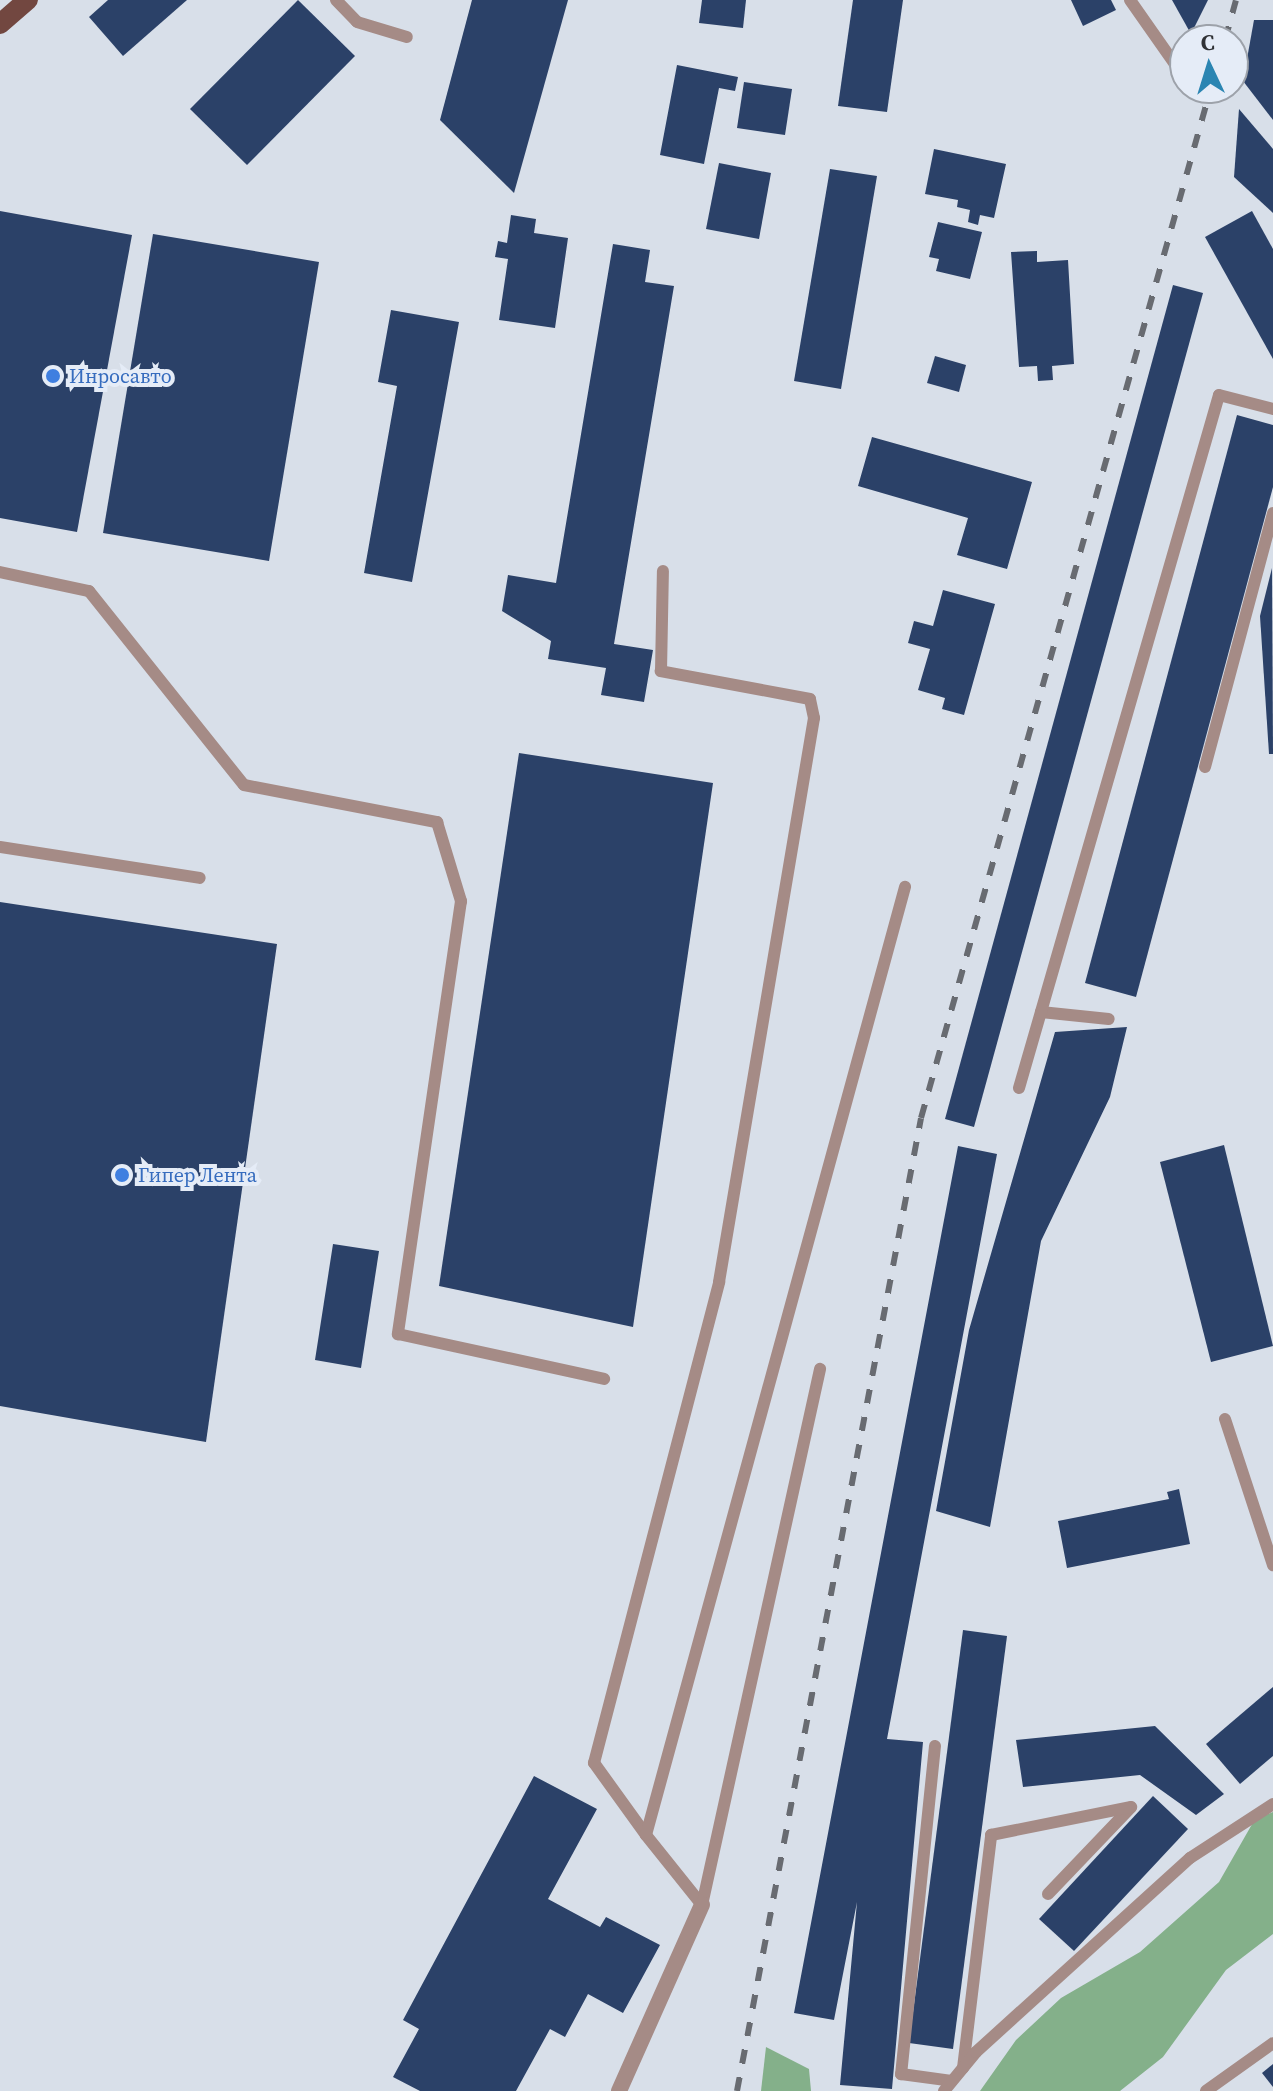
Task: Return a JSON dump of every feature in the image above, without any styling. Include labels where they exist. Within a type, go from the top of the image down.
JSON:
[{"type":"main road","points":[[0,24],[28,0]]},
{"type":"street","points":[[619,2091],[702,1905]]},
{"type":"lane","points":[[336,0],[357,22],[407,37]]},
{"type":"lane","points":[[1130,0],[1169,56]]},
{"type":"lane","points":[[1019,1088],[1219,395],[1273,409]]},
{"type":"lane","points":[[1205,767],[1273,513]]},
{"type":"lane","points":[[663,571],[661,671],[810,699],[814,718],[719,1282],[594,1763],[702,1905]]},
{"type":"lane","points":[[0,572],[89,591],[244,785],[437,822],[461,901],[398,1334],[604,1379]]},
{"type":"lane","points":[[0,847],[200,878]]},
{"type":"lane","points":[[646,1835],[905,887]]},
{"type":"lane","points":[[1041,1012],[1109,1019]]},
{"type":"lane","points":[[702,1905],[820,1369]]},
{"type":"lane","points":[[1225,1419],[1273,1565]]},
{"type":"lane","points":[[935,1746],[901,2074],[948,2086],[963,2068],[1190,1858],[1273,1804]]},
{"type":"lane","points":[[963,2068],[991,1835],[1131,1807],[1048,1894]]},
{"type":"lane","points":[[1206,2091],[1273,2043]]},
{"type":"green space","points":[[1273,1812],[1273,1934],[1226,1970],[1163,2057],[1120,2091],[980,2091],[1016,2040],[1061,1998],[1140,1952],[1219,1882],[1255,1819]]},
{"type":"green space","points":[[766,2047],[809,2069],[811,2091],[761,2091]]},
{"type":"building","points":[[108,0],[187,0],[123,56],[89,17]]},
{"type":"building","points":[[298,0],[355,56],[247,165],[190,109]]},
{"type":"building","points":[[472,0],[568,0],[514,193],[440,120]]},
{"type":"building","points":[[702,0],[746,0],[743,28],[699,23]]},
{"type":"building","points":[[853,0],[903,0],[887,112],[838,106]]},
{"type":"building","points":[[1071,0],[1111,0],[1116,10],[1083,26]]},
{"type":"building","points":[[1172,0],[1208,0],[1196,24],[1185,24]]},
{"type":"building","points":[[1254,20],[1273,20],[1273,120],[1249,89],[1249,48]]},
{"type":"building","points":[[677,65],[738,77],[735,91],[719,88],[704,164],[660,155]]},
{"type":"building","points":[[744,82],[792,89],[785,135],[737,128]]},
{"type":"building","points":[[1239,109],[1273,149],[1273,213],[1234,177]]},
{"type":"building","points":[[934,149],[1006,164],[994,218],[980,215],[978,225],[968,222],[970,210],[957,207],[958,200],[925,194]]},
{"type":"building","points":[[719,163],[771,173],[759,239],[706,229]]},
{"type":"building","points":[[830,169],[877,176],[841,389],[794,381]]},
{"type":"building","name":"Инросавто","points":[[0,211],[132,235],[77,532],[0,518]]},
{"type":"building","points":[[1252,211],[1273,249],[1273,359],[1205,237]]},
{"type":"building","points":[[511,215],[536,219],[534,233],[568,238],[555,328],[499,320],[508,259],[495,257],[498,241],[507,243]]},
{"type":"building","points":[[938,222],[982,232],[970,279],[936,271],[939,259],[929,257]]},
{"type":"building","points":[[153,234],[319,262],[269,561],[103,533]]},
{"type":"building","points":[[613,244],[650,250],[645,282],[674,286],[614,644],[653,650],[644,702],[601,695],[606,668],[548,659],[551,641],[502,611],[508,575],[556,583]]},
{"type":"building","points":[[1037,251],[1037,262],[1068,260],[1074,364],[1052,366],[1053,380],[1038,381],[1037,366],[1019,367],[1011,252]]},
{"type":"building","points":[[1173,285],[1203,293],[974,1127],[945,1119]]},
{"type":"building","points":[[391,310],[459,322],[412,582],[364,573],[397,386],[378,382]]},
{"type":"building","points":[[935,356],[966,365],[959,392],[927,383]]},
{"type":"building","points":[[1237,415],[1273,425],[1273,487],[1136,997],[1085,983]]},
{"type":"building","points":[[872,437],[1032,482],[1007,569],[957,555],[968,518],[858,486]]},
{"type":"building","points":[[1272,568],[1273,754],[1269,754],[1260,616]]},
{"type":"building","points":[[943,590],[995,604],[964,715],[942,709],[945,698],[918,690],[930,649],[908,643],[914,621],[933,626]]},
{"type":"building","points":[[519,753],[713,783],[633,1327],[439,1286]]},
{"type":"building","name":"Гипер Лента","points":[[0,902],[277,944],[206,1442],[0,1406]]},
{"type":"building","points":[[1127,1027],[1110,1097],[1041,1241],[990,1527],[936,1511],[969,1330],[1055,1032]]},
{"type":"building","points":[[1224,1145],[1273,1346],[1211,1362],[1160,1162]]},
{"type":"building","points":[[958,1146],[997,1154],[887,1739],[923,1742],[892,2089],[840,2085],[857,1902],[834,2020],[794,2013]]},
{"type":"building","points":[[333,1244],[379,1251],[361,1368],[315,1360]]},
{"type":"building","points":[[1179,1489],[1190,1544],[1067,1568],[1058,1521],[1169,1499],[1167,1492]]},
{"type":"building","points":[[963,1630],[1007,1636],[953,2049],[909,2043]]},
{"type":"building","points":[[1273,1687],[1273,1756],[1240,1784],[1206,1744]]},
{"type":"building","points":[[1155,1726],[1224,1794],[1196,1815],[1140,1775],[1023,1787],[1016,1740]]},
{"type":"building","points":[[534,1776],[597,1809],[548,1899],[600,1927],[606,1917],[660,1945],[623,2013],[588,1994],[565,2037],[550,2029],[516,2091],[420,2091],[393,2077],[419,2029],[403,2020]]},
{"type":"building","points":[[1153,1796],[1188,1829],[1074,1951],[1039,1919]]},
{"type":"building","points":[[1273,2064],[1273,2087],[1262,2073]]},
{"type":"railway","points":[[1229,24],[1236,0]]},
{"type":"railway","points":[[737,2091],[921,1118],[1206,104]]},
{"type":"place","name":"Инросавто","points":[[53,376]]},
{"type":"place","name":"Гипер Лента","points":[[122,1175]]}]
